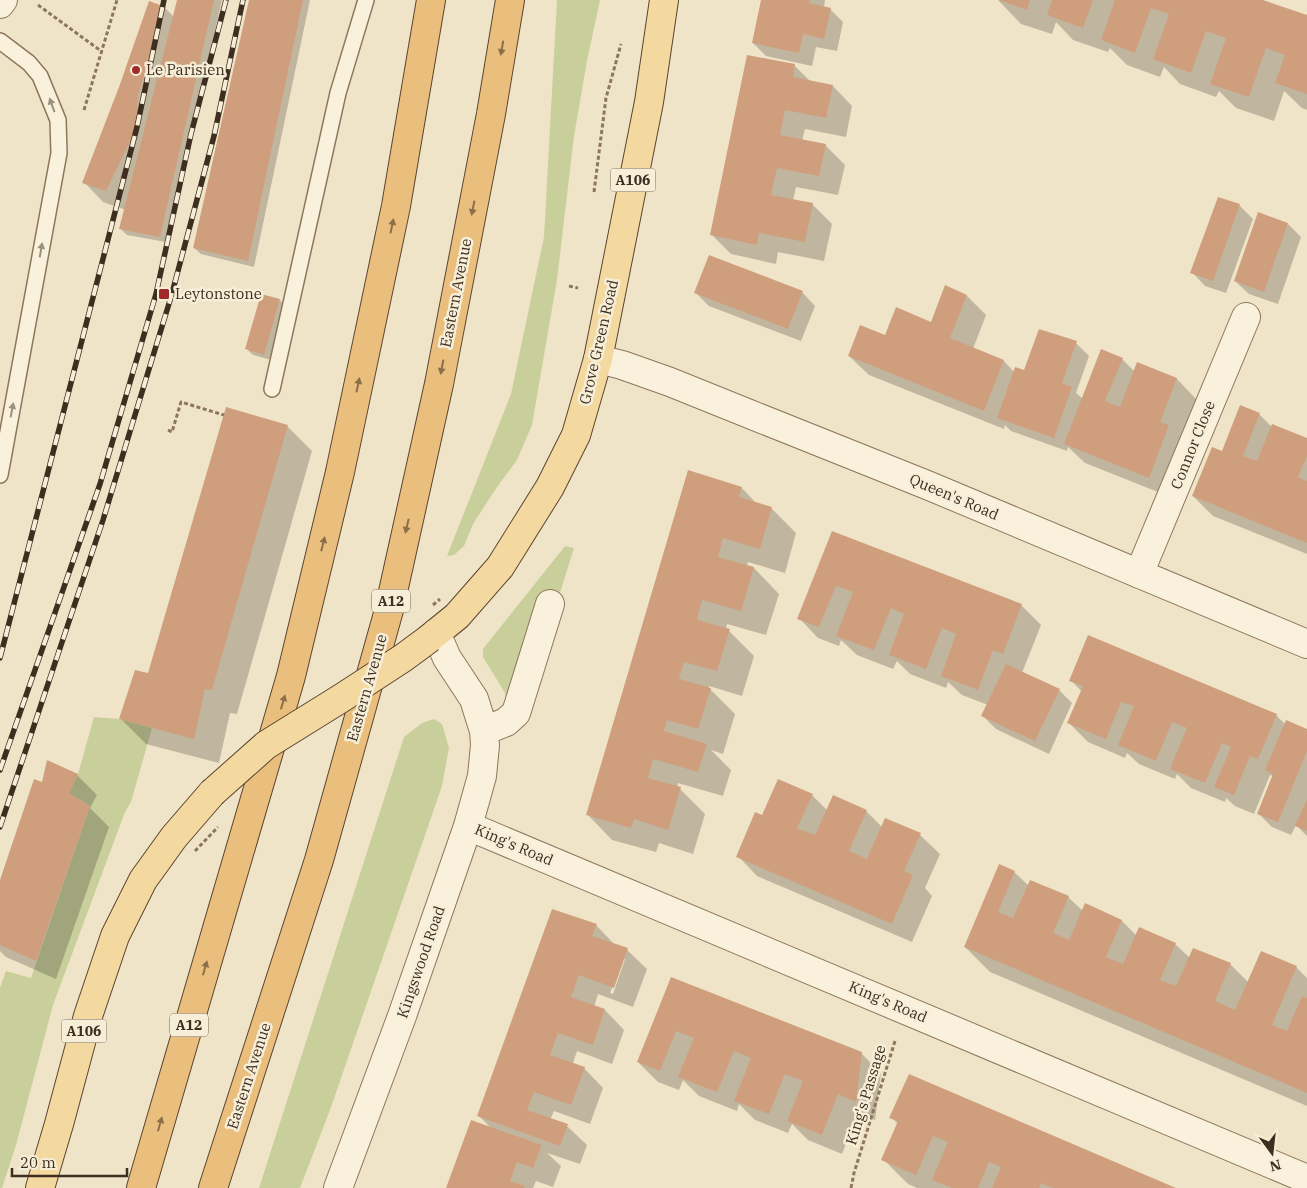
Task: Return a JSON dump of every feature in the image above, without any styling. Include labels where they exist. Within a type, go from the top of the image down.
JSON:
[{"type":"highway","name":"A12","points":[[141,1188],[291,676],[340,472],[396,206],[431,0]]},
{"type":"highway","name":"Eastern Avenue","points":[[213,1188],[319,860],[389,610],[439,384],[491,114],[510,0]]},
{"type":"main road","name":"Grove Green Road","points":[[433,635],[457,616],[500,567],[550,487],[576,435],[598,359],[649,102],[664,0]]},
{"type":"main road","name":"A106","points":[[40,1188],[88,1016],[116,936],[143,880],[174,837],[212,793],[266,744],[340,700],[433,635]]},
{"type":"street","points":[[0,4],[3,0]]},
{"type":"street","name":"Connor Close","points":[[1139,574],[1246,317]]},
{"type":"street","name":"Queen's Road","points":[[598,359],[670,382],[927,485],[1307,644]]},
{"type":"street","points":[[484,731],[506,722],[516,713],[550,604]]},
{"type":"street","name":"Kingswood Road","points":[[338,1188],[402,1016],[468,826],[482,776],[485,745],[484,731],[474,699],[433,635]]},
{"type":"street","name":"King's Road","points":[[468,826],[1307,1179]]},
{"type":"lane","points":[[272,389],[338,93],[366,0]]},
{"type":"lane","points":[[0,41],[29,63],[40,76],[58,120],[59,153],[0,475]]},
{"type":"path","points":[[83,113],[117,0]]},
{"type":"path","points":[[38,5],[101,51]]},
{"type":"path","points":[[168,430],[172,432],[181,402],[224,415]]},
{"type":"path","name":"King's Passage","points":[[851,1188],[894,1044],[909,1011]]},
{"type":"green space","points":[[557,0],[600,0],[574,136],[557,280],[532,425],[517,460],[473,524],[464,546],[454,555],[447,556],[511,394],[544,237]]},
{"type":"green space","points":[[565,546],[574,548],[558,599],[509,706],[505,693],[483,657],[483,649]]},
{"type":"green space","points":[[94,717],[119,719],[152,728],[131,802],[125,812],[53,1005],[16,1145],[2,1188],[0,1188],[0,988],[6,971],[31,978],[90,806],[69,793],[78,774]]},
{"type":"green space","points":[[434,719],[442,724],[449,748],[442,786],[330,1110],[300,1188],[259,1188],[404,737],[422,723]]},
{"type":"building","points":[[177,0],[214,0],[160,237],[119,229]]},
{"type":"building","points":[[249,0],[303,0],[248,261],[193,248]]},
{"type":"building","points":[[761,0],[810,0],[809,3],[831,8],[824,39],[803,34],[799,53],[752,43]]},
{"type":"building","points":[[999,0],[1030,0],[1027,10]]},
{"type":"building","points":[[1052,0],[1093,0],[1083,28],[1047,15]]},
{"type":"building","points":[[1115,0],[1263,0],[1307,15],[1307,94],[1275,83],[1285,55],[1266,48],[1249,97],[1210,84],[1226,38],[1206,31],[1191,73],[1153,59],[1169,14],[1151,8],[1135,53],[1101,40]]},
{"type":"building","points":[[149,1],[166,7],[138,95],[137,127],[106,191],[82,183],[119,87]]},
{"type":"building","points":[[747,55],[795,64],[793,77],[833,85],[826,118],[785,110],[780,135],[826,144],[819,176],[777,168],[771,195],[813,203],[805,242],[759,233],[757,245],[710,235]]},
{"type":"building","points":[[1218,197],[1240,204],[1213,281],[1190,273]]},
{"type":"building","points":[[1258,212],[1288,223],[1264,292],[1234,281]]},
{"type":"building","points":[[709,255],[803,291],[788,329],[694,293]]},
{"type":"building","points":[[945,285],[967,295],[950,338],[1004,360],[984,411],[848,356],[860,325],[885,335],[896,307],[931,322]]},
{"type":"building","points":[[261,294],[280,299],[264,355],[245,349]]},
{"type":"building","points":[[1039,329],[1077,341],[1062,383],[1072,387],[1054,438],[997,418],[1015,367],[1024,370]]},
{"type":"building","points":[[1101,349],[1123,358],[1105,401],[1120,407],[1137,362],[1177,378],[1160,422],[1169,425],[1149,478],[1064,444]]},
{"type":"building","points":[[1240,405],[1260,413],[1243,456],[1257,461],[1272,424],[1307,438],[1307,456],[1298,477],[1307,481],[1307,543],[1192,496],[1212,447],[1222,451]]},
{"type":"building","points":[[226,407],[288,425],[212,690],[205,689],[194,739],[119,719],[135,670],[148,673]]},
{"type":"building","points":[[688,470],[742,487],[739,497],[772,507],[760,549],[723,538],[718,557],[754,567],[741,611],[702,600],[697,620],[730,629],[717,671],[684,662],[679,679],[711,688],[698,729],[667,720],[664,731],[707,744],[698,772],[653,759],[648,778],[681,787],[668,830],[634,819],[631,828],[586,815]]},
{"type":"building","points":[[832,531],[1022,604],[1003,654],[993,650],[978,690],[941,676],[956,634],[942,628],[926,669],[889,655],[904,614],[891,608],[874,650],[836,636],[853,592],[836,586],[819,627],[797,619]]},
{"type":"building","points":[[1088,635],[1277,714],[1258,759],[1250,756],[1234,795],[1214,787],[1231,747],[1222,743],[1205,783],[1170,769],[1187,728],[1172,722],[1156,761],[1118,745],[1134,706],[1121,702],[1106,739],[1067,723],[1083,686],[1069,681]]},
{"type":"building","points":[[1006,664],[1060,689],[1035,741],[981,716]]},
{"type":"building","points":[[1286,720],[1307,729],[1307,751],[1278,822],[1257,814],[1273,774],[1265,770]]},
{"type":"building","points":[[47,760],[78,774],[69,793],[90,806],[36,961],[0,945],[0,880],[34,779],[42,782]]},
{"type":"building","points":[[778,779],[813,794],[797,828],[815,835],[833,795],[867,810],[849,851],[867,859],[885,818],[921,833],[904,871],[913,875],[892,924],[736,857],[755,812],[762,815]]},
{"type":"building","points":[[1307,799],[1307,831],[1295,826]]},
{"type":"building","points":[[999,864],[1015,871],[998,912],[1013,918],[1030,880],[1069,896],[1053,933],[1069,940],[1085,903],[1122,920],[1106,957],[1123,964],[1139,927],[1176,943],[1160,980],[1176,986],[1193,948],[1231,963],[1215,1001],[1235,1010],[1261,951],[1297,966],[1272,1025],[1287,1031],[1302,996],[1307,998],[1307,1093],[964,947]]},
{"type":"building","points":[[552,909],[597,924],[592,936],[628,948],[614,988],[579,975],[571,997],[605,1009],[593,1045],[558,1033],[550,1055],[585,1067],[571,1105],[534,1092],[527,1110],[568,1124],[560,1146],[477,1116]]},
{"type":"building","points":[[671,977],[862,1052],[856,1102],[838,1094],[822,1135],[787,1121],[803,1081],[785,1074],[769,1114],[734,1101],[751,1058],[734,1051],[717,1092],[678,1077],[694,1038],[676,1031],[660,1071],[637,1062]]},
{"type":"building","points":[[909,1074],[1176,1188],[1053,1188],[1041,1183],[1039,1188],[992,1188],[1001,1167],[989,1162],[978,1188],[952,1188],[932,1180],[948,1142],[933,1136],[916,1175],[881,1160],[898,1121],[889,1118]]},
{"type":"building","points":[[471,1120],[542,1145],[533,1168],[517,1162],[510,1181],[525,1186],[524,1188],[446,1188]]},
{"type":"railway","points":[[0,658],[137,127],[164,0]]},
{"type":"railway","points":[[0,770],[100,484],[156,294],[191,134],[226,0]]},
{"type":"railway","points":[[0,827],[103,520],[171,297],[214,136],[243,0]]},
{"type":"place","name":"Le Parisien","points":[[136,70]]},
{"type":"place","name":"Leytonstone","points":[[164,294]]}]
